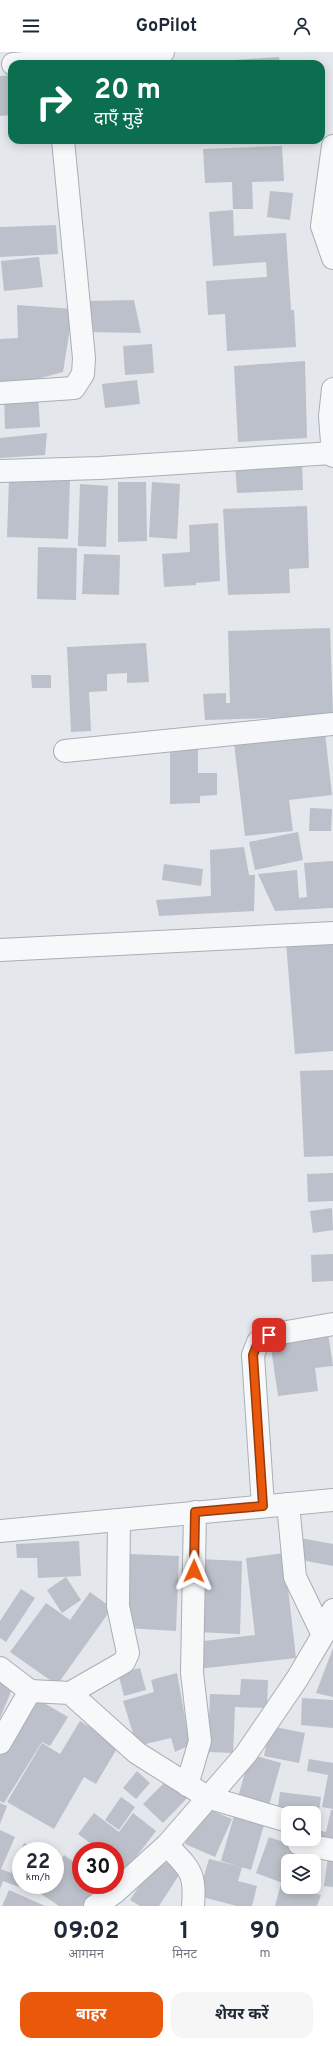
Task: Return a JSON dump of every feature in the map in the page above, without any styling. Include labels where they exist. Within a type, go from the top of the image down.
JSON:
[{"type":"street","points":[[77,60],[163,52]]},
{"type":"street","points":[[0,392],[74,388],[83,374],[84,358],[63,144]]},
{"type":"street","points":[[333,146],[322,226],[333,258]]},
{"type":"street","points":[[0,471],[100,468],[333,454],[330,416],[333,389]]},
{"type":"street","points":[[65,752],[333,724]]},
{"type":"street","points":[[0,950],[333,933]]},
{"type":"street","points":[[263,1506],[253,1355],[258,1342],[269,1335],[333,1324]]},
{"type":"street","points":[[0,1531],[333,1500]]},
{"type":"street","points":[[288,1504],[295,1577],[323,1635]]},
{"type":"street","points":[[187,1785],[200,1741],[192,1673],[195,1512]]},
{"type":"street","points":[[0,1668],[30,1691],[70,1693],[124,1662],[128,1653],[118,1606],[119,1520]]},
{"type":"street","points":[[95,1906],[115,1900],[167,1845],[207,1797],[246,1754],[297,1679],[323,1635],[333,1610]]},
{"type":"street","points":[[0,1743],[30,1691]]},
{"type":"street","points":[[70,1693],[137,1753],[207,1797],[281,1819]]},
{"type":"street","points":[[167,1845],[191,1872],[195,1886],[193,1906]]},
{"type":"street","points":[[310,1846],[333,1850]]},
{"type":"building","points":[[279,57],[279,60],[236,60]]},
{"type":"building","points":[[8,75],[8,115],[0,116],[0,76]]},
{"type":"building","points":[[282,146],[284,181],[252,182],[253,209],[233,209],[232,182],[205,183],[203,149]]},
{"type":"building","points":[[270,191],[293,193],[290,220],[267,217]]},
{"type":"building","points":[[233,210],[234,236],[286,233],[291,310],[294,310],[296,347],[227,351],[225,314],[208,315],[206,281],[267,277],[266,262],[213,266],[209,212]]},
{"type":"building","points":[[56,225],[58,254],[0,257],[0,227]]},
{"type":"building","points":[[39,257],[43,287],[4,291],[1,261]]},
{"type":"building","points":[[134,300],[141,333],[91,332],[88,301]]},
{"type":"building","points":[[17,305],[73,309],[63,372],[26,382],[0,382],[0,339],[18,338]]},
{"type":"building","points":[[152,344],[154,373],[125,375],[123,346]]},
{"type":"building","points":[[305,361],[307,438],[238,442],[234,366]]},
{"type":"building","points":[[137,380],[140,404],[105,408],[102,384]]},
{"type":"building","points":[[38,393],[40,427],[5,429],[4,395]]},
{"type":"building","points":[[47,433],[45,455],[0,458],[0,438]]},
{"type":"building","points":[[302,460],[303,490],[237,493],[235,463]]},
{"type":"building","points":[[9,479],[70,481],[68,539],[7,537]]},
{"type":"building","points":[[118,482],[146,482],[147,541],[118,542]]},
{"type":"building","points":[[152,482],[180,484],[177,539],[149,537]]},
{"type":"building","points":[[80,484],[108,486],[106,547],[78,546]]},
{"type":"building","points":[[307,506],[309,568],[289,569],[290,593],[228,595],[223,509]]},
{"type":"building","points":[[218,523],[220,581],[196,583],[196,585],[164,587],[162,554],[190,552],[189,525]]},
{"type":"building","points":[[38,547],[77,548],[76,600],[37,599]]},
{"type":"building","points":[[84,554],[120,555],[119,595],[82,594]]},
{"type":"building","points":[[330,628],[333,716],[205,720],[203,694],[226,693],[226,703],[230,703],[228,631]]},
{"type":"building","points":[[146,643],[149,682],[127,683],[127,673],[107,674],[107,691],[89,692],[91,731],[71,732],[67,647]]},
{"type":"building","points":[[31,675],[51,675],[51,688],[32,688]]},
{"type":"building","points":[[325,733],[332,795],[289,800],[293,831],[245,836],[234,743]]},
{"type":"building","points":[[170,744],[198,744],[198,773],[217,773],[217,795],[200,796],[200,803],[170,804]]},
{"type":"building","points":[[310,808],[332,809],[331,831],[309,831]]},
{"type":"building","points":[[298,832],[303,860],[255,870],[249,842]]},
{"type":"building","points":[[244,847],[249,875],[255,875],[254,911],[159,916],[156,900],[211,896],[210,850]]},
{"type":"building","points":[[333,861],[333,908],[275,911],[258,874],[297,870],[299,898],[307,897],[304,863]]},
{"type":"building","points":[[164,864],[203,869],[201,886],[162,880]]},
{"type":"building","points":[[333,938],[333,1051],[295,1054],[286,942]]},
{"type":"building","points":[[333,1070],[333,1156],[304,1157],[300,1071]]},
{"type":"building","points":[[333,1173],[333,1201],[308,1202],[307,1174]]},
{"type":"building","points":[[332,1208],[333,1230],[313,1233],[310,1211]]},
{"type":"building","points":[[333,1254],[333,1281],[312,1282],[311,1255]]},
{"type":"building","points":[[328,1333],[333,1366],[315,1368],[318,1391],[278,1396],[270,1341]]},
{"type":"building","points":[[300,1538],[333,1544],[333,1566],[296,1559]]},
{"type":"building","points":[[79,1541],[81,1576],[38,1578],[37,1558],[17,1558],[16,1544]]},
{"type":"building","points":[[284,1553],[296,1658],[198,1669],[195,1642],[255,1635],[246,1558]]},
{"type":"building","points":[[129,1554],[179,1556],[176,1631],[126,1628]]},
{"type":"building","points":[[200,1559],[242,1561],[240,1634],[197,1632]]},
{"type":"building","points":[[66,1577],[81,1600],[62,1613],[47,1590]]},
{"type":"building","points":[[21,1589],[35,1598],[6,1642],[0,1638],[0,1621]]},
{"type":"building","points":[[90,1592],[112,1608],[57,1685],[10,1652],[46,1603],[70,1620]]},
{"type":"building","points":[[333,1648],[333,1697],[316,1693]]},
{"type":"building","points":[[140,1668],[146,1690],[124,1696],[118,1673]]},
{"type":"building","points":[[177,1673],[190,1745],[175,1752],[171,1738],[137,1746],[123,1701],[154,1692],[151,1680]]},
{"type":"building","points":[[0,1676],[15,1682],[0,1718]]},
{"type":"building","points":[[241,1679],[268,1680],[267,1708],[235,1707],[233,1753],[208,1752],[210,1694],[240,1695]]},
{"type":"building","points":[[32,1696],[68,1717],[50,1746],[42,1742],[4,1803],[0,1801],[0,1748]]},
{"type":"building","points":[[302,1698],[333,1700],[333,1728],[301,1725]]},
{"type":"building","points":[[80,1721],[119,1745],[96,1784],[84,1777],[54,1829],[7,1802],[42,1743],[60,1754]]},
{"type":"building","points":[[270,1726],[305,1733],[299,1763],[264,1756]]},
{"type":"building","points":[[250,1754],[281,1763],[268,1809],[237,1801]]},
{"type":"building","points":[[309,1759],[333,1763],[333,1809],[322,1807],[328,1775],[307,1771]]},
{"type":"building","points":[[137,1771],[150,1783],[136,1799],[123,1788]]},
{"type":"building","points":[[170,1777],[189,1796],[163,1823],[143,1804]]},
{"type":"building","points":[[280,1792],[321,1797],[320,1806],[281,1806],[281,1813],[277,1813]]},
{"type":"building","points":[[121,1797],[135,1807],[119,1830],[105,1820]]},
{"type":"building","points":[[0,1803],[7,1806],[0,1824]]},
{"type":"building","points":[[201,1806],[232,1819],[215,1857],[185,1844]]},
{"type":"building","points":[[331,1810],[333,1810],[333,1847],[321,1842],[321,1831],[326,1832]]},
{"type":"building","points":[[94,1813],[119,1832],[133,1813],[156,1831],[126,1870],[124,1869],[124,1842],[89,1842],[78,1834]]},
{"type":"building","points":[[234,1816],[264,1825],[251,1870],[221,1861]]},
{"type":"building","points":[[0,1830],[15,1837],[1,1869],[11,1873],[12,1871],[12,1884],[3,1881],[0,1889]]},
{"type":"building","points":[[269,1837],[281,1841],[281,1846],[294,1846],[317,1854],[281,1854],[281,1882],[256,1873]]},
{"type":"building","points":[[64,1855],[72,1861],[72,1894],[91,1894],[82,1906],[59,1906],[41,1894],[64,1894]]},
{"type":"building","points":[[158,1857],[181,1872],[159,1906],[140,1906],[130,1900]]},
{"type":"building","points":[[328,1857],[333,1858],[333,1887],[324,1886]]},
{"type":"building","points":[[209,1859],[242,1867],[238,1881],[257,1886],[252,1906],[237,1906],[198,1896]]},
{"type":"building","points":[[281,1884],[281,1894],[321,1895],[317,1906],[275,1906]]},
{"type":"building","points":[[9,1890],[12,1891],[12,1894],[18,1894],[45,1906],[2,1906]]},
{"type":"route","points":[[194,1571],[195,1512],[263,1506],[253,1355],[258,1342],[269,1335]]}]
